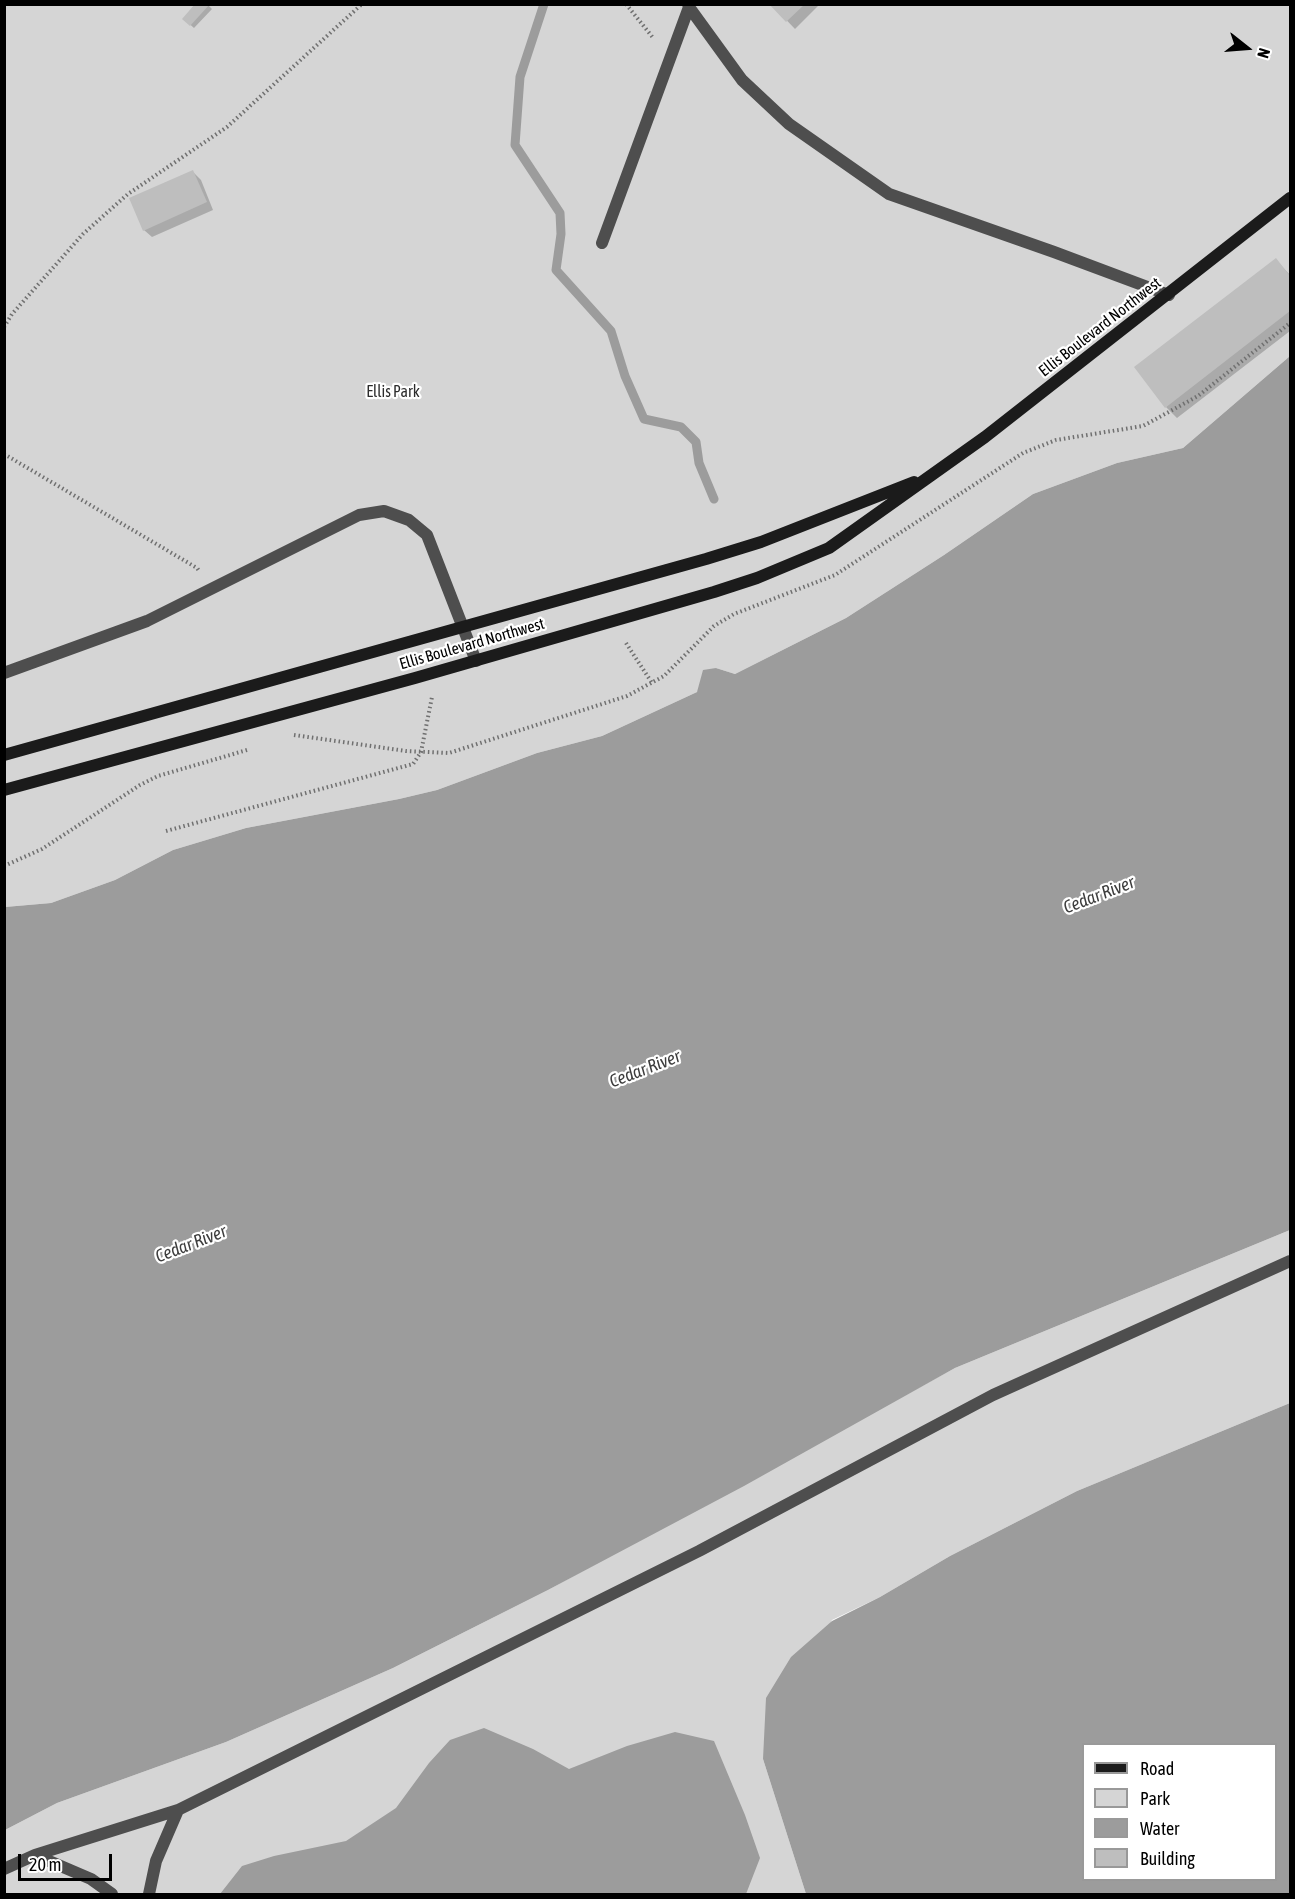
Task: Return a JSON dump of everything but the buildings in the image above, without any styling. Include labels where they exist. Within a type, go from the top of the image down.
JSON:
[{"type":"street","name":"Ellis Boulevard Northwest","points":[[4,790],[476,661],[714,592],[795,563],[829,548],[985,437],[1290,198]]},
{"type":"street","name":"Ellis Boulevard Northwest","points":[[4,755],[706,559],[761,542],[926,478]]},
{"type":"lane","points":[[602,243],[689,5]]},
{"type":"lane","points":[[689,5],[742,80],[773,110],[789,124],[889,194],[1169,295]]},
{"type":"lane","points":[[4,673],[147,621],[359,515],[384,511],[409,520],[427,535],[476,661]]},
{"type":"lane","points":[[4,1869],[35,1855],[178,1810],[699,1551],[993,1395],[1290,1261]]},
{"type":"lane","points":[[149,1894],[156,1861],[178,1810]]},
{"type":"lane","points":[[35,1855],[91,1879],[112,1894]]},
{"type":"path","points":[[4,327],[12,314],[83,234],[128,194],[226,127],[362,4]]},
{"type":"path","points":[[626,4],[669,59]]},
{"type":"path","points":[[4,454],[196,567],[208,590]]},
{"type":"path","points":[[626,643],[652,683]]},
{"type":"path","points":[[166,831],[413,764],[421,752],[432,697]]},
{"type":"green space","name":"Ellis Park","points":[[5,5],[1290,5],[1290,356],[1183,448],[1117,463],[1033,494],[846,618],[735,674],[716,668],[697,692],[602,736],[537,753],[437,790],[246,828],[173,850],[115,880],[51,903],[5,907]]},
{"type":"green space","points":[[1290,1230],[1290,1403],[1077,1491],[950,1556],[880,1597],[832,1620],[763,1759],[806,1894],[5,1894],[5,1830],[57,1803],[226,1742],[393,1668],[548,1590],[955,1368]]},
{"type":"water","name":"Cedar River","points":[[1290,356],[1290,1230],[955,1368],[744,1486],[548,1590],[393,1668],[226,1742],[57,1803],[5,1830],[5,907],[51,903],[115,880],[173,850],[246,828],[437,790],[537,753],[602,736],[697,692],[703,670],[716,668],[735,674],[846,618],[1033,494],[1117,463],[1183,448]]},
{"type":"water","points":[[1290,1403],[1290,1894],[806,1894],[763,1759],[766,1698],[791,1657],[832,1621],[880,1597],[950,1556],[1077,1491]]},
{"type":"water","points":[[484,1728],[533,1749],[569,1769],[627,1746],[675,1732],[714,1741],[760,1858],[746,1894],[220,1894],[242,1866],[274,1856],[346,1841],[396,1808],[429,1763],[450,1740]]},
{"type":"waterway","points":[[544,4],[520,77],[515,145],[560,213],[561,234],[556,270],[611,331],[625,376],[644,419],[681,427],[696,442],[699,463],[714,499]]}]
